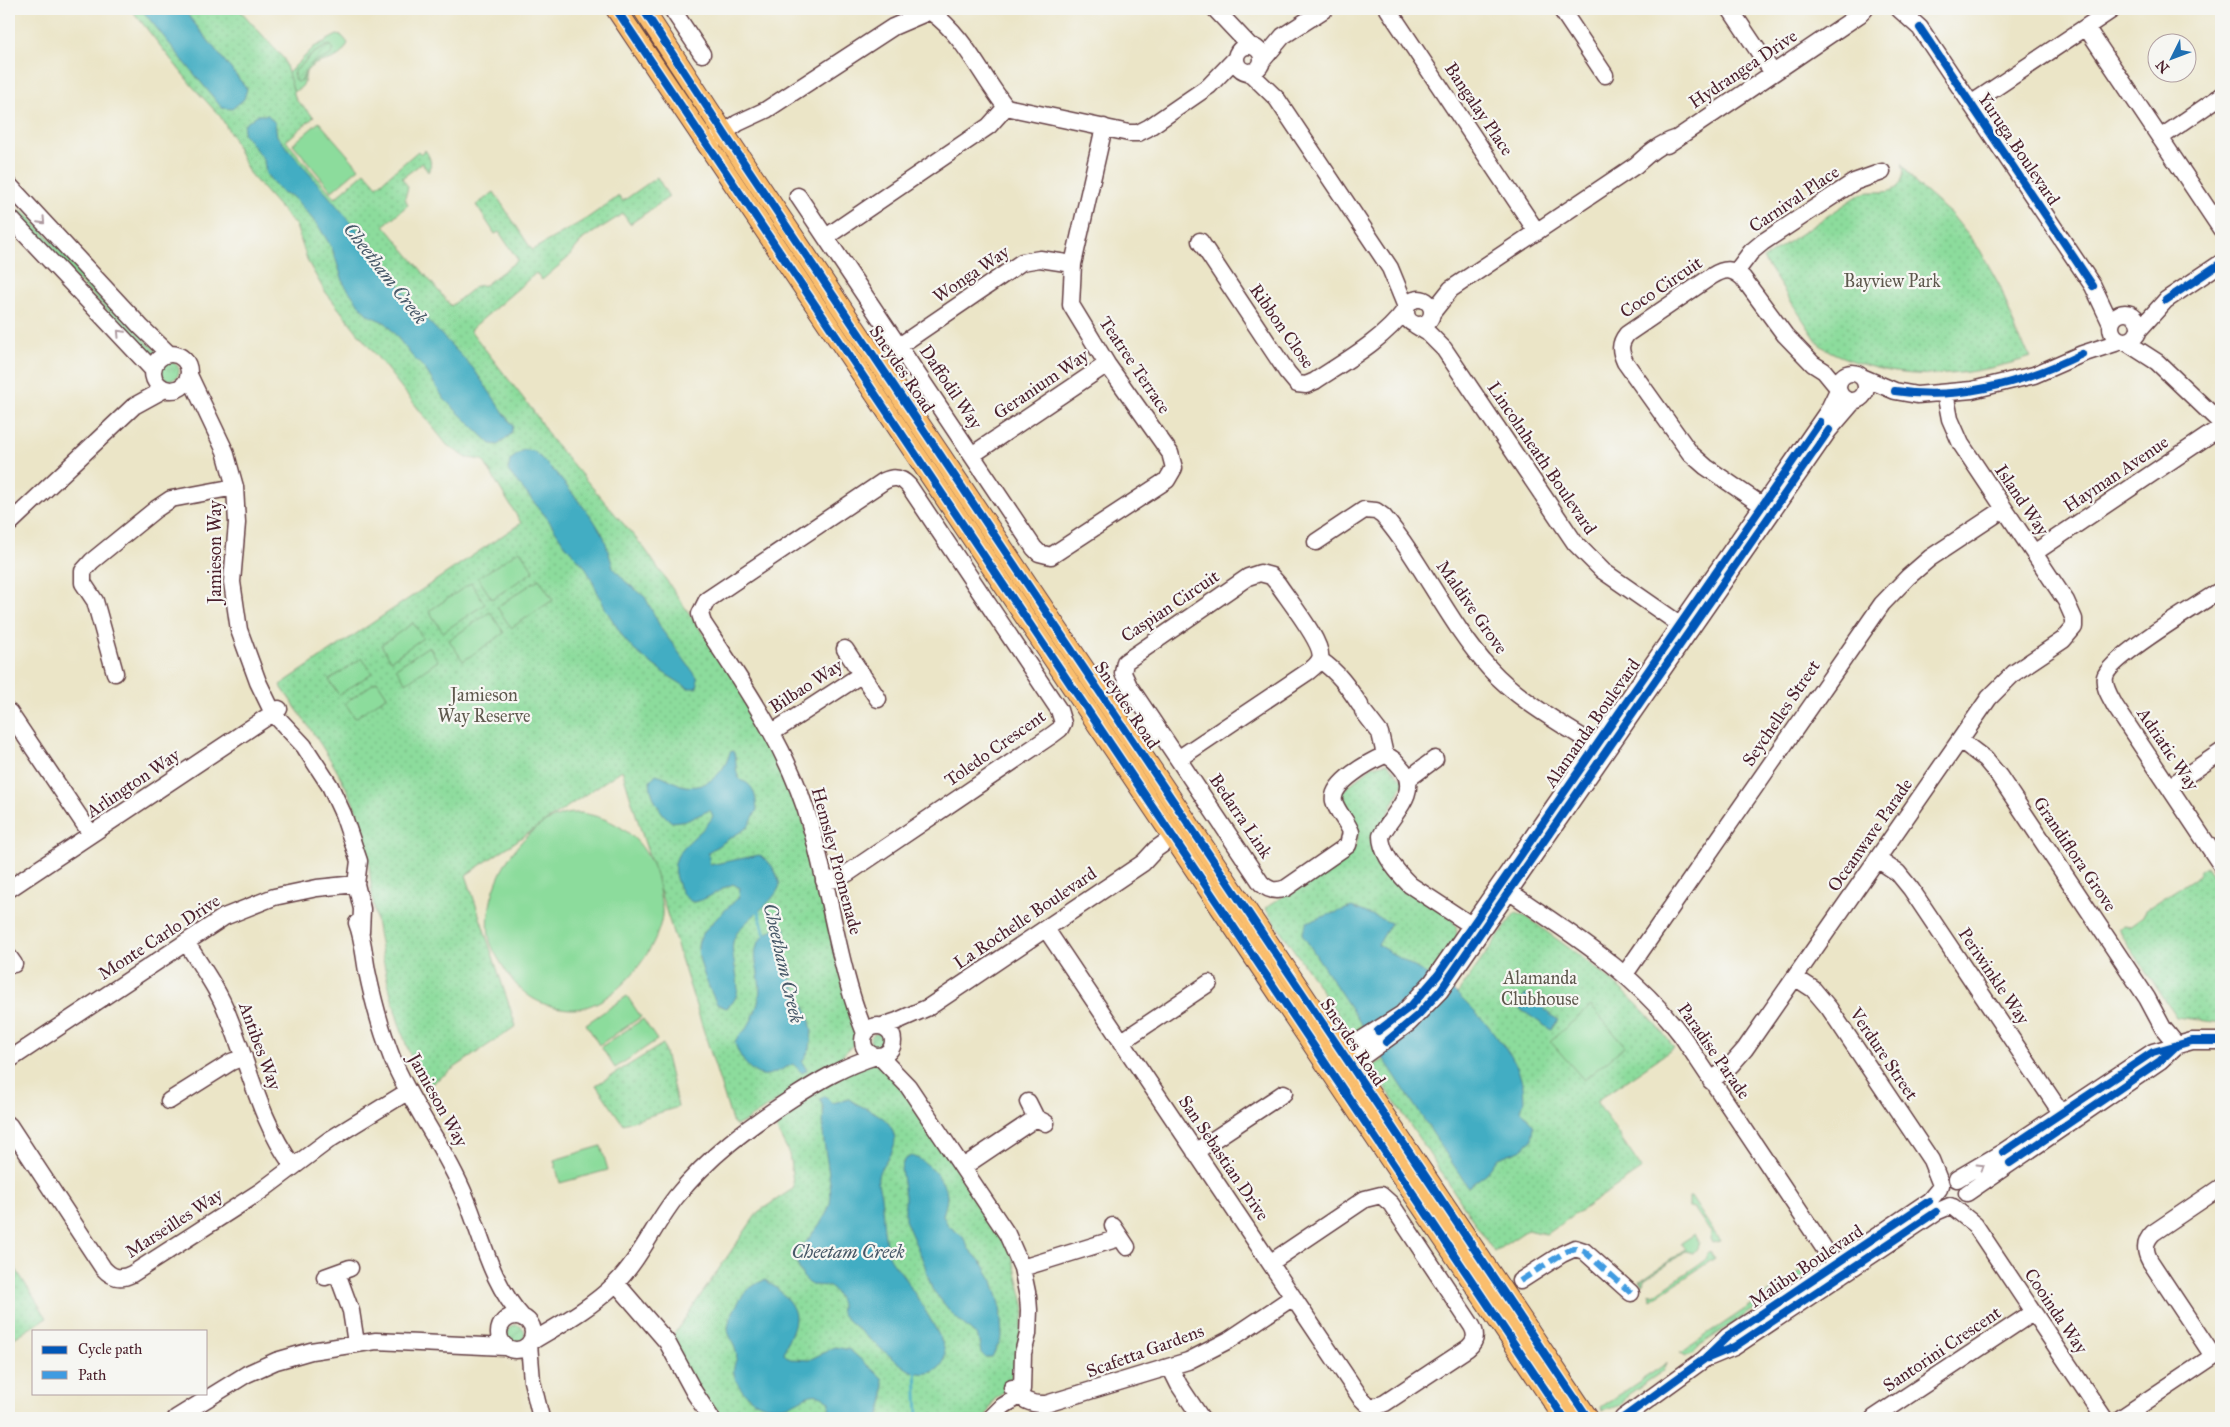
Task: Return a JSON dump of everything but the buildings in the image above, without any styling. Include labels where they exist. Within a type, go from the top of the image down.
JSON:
[{"type":"main road","name":"Sneydes Road","points":[[616,9],[1564,1418]]},
{"type":"main road","name":"Sneydes Road","points":[[643,9],[727,137],[1588,1418]]},
{"type":"main road","points":[[1176,842],[1193,830]]},
{"type":"main road","points":[[1330,1070],[1347,1059]]},
{"type":"street","points":[[672,9],[702,54]]},
{"type":"street","points":[[893,27],[910,9]]},
{"type":"street","points":[[948,9],[961,40]]},
{"type":"street","points":[[1209,86],[1242,49],[1283,36],[1325,9]]},
{"type":"street","name":"Bangalay Place","points":[[1388,9],[1537,232]]},
{"type":"street","points":[[1561,9],[1605,75]]},
{"type":"street","points":[[1730,9],[1773,73]]},
{"type":"street","name":"Hydrangea Drive","points":[[1413,303],[1452,289],[1636,165],[1659,145],[1675,139],[1862,12],[1877,9]]},
{"type":"street","name":"Yuruga Boulevard","points":[[1899,9],[1920,28]]},
{"type":"street","name":"Yuruga Boulevard","points":[[1913,9],[1920,28],[2093,286],[2111,325],[2112,334],[2132,336],[2136,317],[2126,313],[2093,286]]},
{"type":"street","points":[[1971,104],[2113,9]]},
{"type":"street","points":[[710,149],[727,137],[738,123],[766,110],[893,27],[931,10],[961,40],[1006,107],[1138,133],[1209,86],[1255,67],[1283,36]]},
{"type":"street","points":[[1219,14],[1251,47],[1260,52],[1255,67]]},
{"type":"street","points":[[1219,14],[1239,67],[1255,67]]},
{"type":"street","points":[[2086,27],[2221,229]]},
{"type":"street","points":[[1255,67],[1413,303]]},
{"type":"street","points":[[2160,138],[2221,96]]},
{"type":"street","points":[[826,237],[989,126],[1006,107]]},
{"type":"street","name":"Teatree Terrace","points":[[1046,556],[1057,554],[1167,480],[1172,474],[1174,461],[1107,364],[1071,305],[1073,264],[1104,127]]},
{"type":"street","name":"Carnival Place","points":[[1736,272],[1751,252],[1763,242],[1854,182],[1882,172]]},
{"type":"street","name":"Jamieson Way","points":[[12,195],[141,327],[169,354],[174,354],[184,359],[187,364],[189,375],[204,410],[225,451],[235,487],[237,523],[233,565],[233,599],[239,630],[254,668],[273,694],[276,711],[296,727],[304,746],[337,799],[359,861],[352,885],[362,909],[360,932],[371,991],[392,1057],[407,1092],[454,1171],[497,1282],[524,1318]]},
{"type":"street","name":"Daffodil Way","points":[[798,196],[1034,548],[1046,556]]},
{"type":"street","name":"Jamieson Way","points":[[9,217],[153,371],[156,383],[191,398],[204,410]]},
{"type":"street","name":"Ribbon Close","points":[[1200,241],[1287,372],[1297,384],[1306,385],[1315,381],[1375,341],[1413,303]]},
{"type":"street","name":"Wonga Way","points":[[899,346],[1022,262],[1040,259],[1073,264]]},
{"type":"street","points":[[1841,384],[1854,373],[1895,392],[1917,395],[1979,389],[2020,380],[2049,370],[2082,354],[2132,336],[2166,300],[2221,263]]},
{"type":"street","name":"Coco Circuit","points":[[1736,272],[1729,269],[1721,270],[1627,334],[1621,346],[1621,354],[1690,453],[1706,467],[1767,509]]},
{"type":"street","points":[[1736,272],[1750,286],[1791,342],[1814,364],[1841,384],[1846,400],[1857,401],[1895,392]]},
{"type":"street","name":"Hydrangea Drive","points":[[1432,314],[1452,289]]},
{"type":"street","points":[[2082,354],[2111,325],[2116,316],[2166,300]]},
{"type":"street","points":[[1413,303],[1430,304],[1432,314],[1424,324],[1415,325],[1407,318],[1413,303]]},
{"type":"street","name":"Lincolnheath Boulevard","points":[[1432,314],[1444,349]]},
{"type":"street","name":"Ribbon Close","points":[[1375,341],[1415,325]]},
{"type":"street","name":"Lincolnheath Boulevard","points":[[1415,325],[1428,333],[1444,349],[1575,543],[1602,571],[1685,628]]},
{"type":"street","points":[[2132,336],[2221,423]]},
{"type":"street","points":[[134,406],[158,359],[169,354]]},
{"type":"street","name":"Geranium Way","points":[[972,454],[1107,364]]},
{"type":"street","points":[[9,524],[134,406],[184,384],[189,375]]},
{"type":"street","points":[[1857,401],[1867,389],[1862,377]]},
{"type":"street","name":"Alamanda Boulevard","points":[[1347,1059],[1418,1015],[1504,887],[1767,509],[1828,411],[1841,384]]},
{"type":"street","name":"Island Way","points":[[1945,393],[1950,419],[1957,436],[2066,601],[2074,619],[2074,627]]},
{"type":"street","name":"Alamanda Boulevard","points":[[1767,509],[1829,430],[1857,401]]},
{"type":"street","name":"Hayman Avenue","points":[[2034,553],[2221,427]]},
{"type":"street","name":"Toledo Crescent","points":[[701,610],[707,600],[868,492],[890,478],[898,478],[908,486],[1061,715],[1062,727],[1052,735],[848,873],[836,879],[824,881]]},
{"type":"street","points":[[117,672],[95,602],[83,583],[83,571],[92,561],[156,509],[171,500],[235,487]]},
{"type":"street","name":"Seychelles Street","points":[[1625,974],[1882,604],[1908,577],[1930,558],[2004,509]]},
{"type":"street","name":"Maldive Grove","points":[[1316,542],[1364,510],[1376,511],[1382,516],[1467,640],[1490,670],[1520,695],[1600,749]]},
{"type":"street","name":"Caspian Circuit","points":[[1178,759],[1126,680],[1123,668],[1130,656],[1248,577],[1260,572],[1271,576],[1278,584],[1318,643],[1321,654],[1320,660]]},
{"type":"street","name":"Adriatic Way","points":[[2221,590],[2123,656],[2101,675],[2115,706],[2221,865]]},
{"type":"street","name":"Hemsley Promenade","points":[[701,610],[703,623],[773,732],[805,806],[846,976],[853,997],[872,1030]]},
{"type":"street","name":"Oceanwave Parade","points":[[1711,1081],[1742,1054],[1989,698],[2014,673],[2063,640],[2074,627]]},
{"type":"street","name":"Bilbao Way","points":[[845,649],[878,698]]},
{"type":"street","points":[[1178,759],[1309,671],[1320,660],[1334,670],[1342,679],[1380,733],[1385,755],[1396,761],[1410,784],[1407,796],[1381,836],[1384,850],[1402,878],[1410,885],[1476,929]]},
{"type":"street","name":"Bilbao Way","points":[[773,732],[862,674]]},
{"type":"street","name":"Arlington Way","points":[[9,889],[276,711]]},
{"type":"street","points":[[9,712],[91,834]]},
{"type":"street","name":"Grandiflora Grove","points":[[1960,740],[1978,752],[1995,772],[2148,998],[2170,1023],[2175,1033],[2177,1045]]},
{"type":"street","points":[[2169,787],[2221,752]]},
{"type":"street","name":"Bedarra Link","points":[[1178,759],[1262,883],[1267,888],[1275,891],[1286,888],[1348,846],[1351,832],[1335,804],[1335,790],[1339,784],[1373,760],[1385,755]]},
{"type":"street","points":[[1408,779],[1436,759]]},
{"type":"street","name":"La Rochelle Boulevard","points":[[830,1074],[872,1030],[929,1007],[1143,863],[1162,857],[1176,842]]},
{"type":"street","name":"Periwinkle Way","points":[[1878,859],[1898,874],[1911,889],[2065,1118]]},
{"type":"street","name":"Monte Carlo Drive","points":[[9,1060],[224,917],[255,904],[299,891],[352,885]]},
{"type":"street","name":"Paradise Parade","points":[[1504,887],[1598,952],[1625,974],[1667,1017],[1838,1270]]},
{"type":"street","name":"San Sebastian Drive","points":[[1046,929],[1195,1152],[1270,1263],[1293,1297],[1364,1401],[1372,1406],[1386,1404],[1468,1348],[1474,1340],[1475,1336],[1472,1326],[1391,1204],[1381,1195],[1369,1197],[1270,1263]]},
{"type":"street","name":"Antibes Way","points":[[186,942],[219,996],[244,1057],[269,1128],[293,1166]]},
{"type":"street","name":"Verdure Street","points":[[1796,978],[1812,989],[1829,1008],[1953,1192]]},
{"type":"street","points":[[1121,1042],[1211,981]]},
{"type":"street","name":"La Rochelle Boulevard","points":[[893,1044],[929,1007]]},
{"type":"street","points":[[908,1086],[890,1030],[872,1030],[865,1048],[877,1056],[908,1086],[1007,1234],[1022,1268],[1029,1310],[1028,1334],[1023,1353],[1015,1370],[1018,1391],[995,1404],[990,1418]]},
{"type":"street","points":[[2177,1045],[2199,1040],[2221,1041]]},
{"type":"street","points":[[877,1056],[888,1053],[893,1044]]},
{"type":"street","name":"Malibu Boulevard","points":[[1623,1418],[1703,1360],[1727,1337],[1838,1270],[1930,1202],[1953,1192],[2065,1118],[2160,1061],[2177,1045]]},
{"type":"street","name":"La Rochelle Boulevard","points":[[530,1343],[593,1303],[616,1283],[638,1255],[668,1208],[708,1161],[744,1130],[830,1074],[877,1056]]},
{"type":"street","points":[[169,1102],[229,1063],[244,1057]]},
{"type":"street","name":"Marseilles Way","points":[[9,1125],[104,1268],[112,1276],[119,1278],[132,1274],[261,1191],[337,1134],[407,1092]]},
{"type":"street","points":[[1195,1152],[1286,1092]]},
{"type":"street","points":[[963,1167],[1041,1121],[1028,1102]]},
{"type":"street","points":[[2121,1418],[2217,1353],[2150,1261],[2145,1247],[2146,1241],[2153,1233],[2221,1187]]},
{"type":"street","name":"Cooinda Way","points":[[1953,1192],[2032,1313],[2104,1418]]},
{"type":"street","points":[[1022,1268],[1120,1237]]},
{"type":"street","points":[[1520,1281],[1562,1254],[1575,1248],[1584,1251],[1631,1293]]},
{"type":"street","points":[[337,1273],[352,1311],[356,1343]]},
{"type":"street","name":"Jamieson Way","points":[[497,1282],[500,1326]]},
{"type":"street","points":[[616,1283],[667,1342],[694,1392],[711,1418]]},
{"type":"street","name":"Scafetta Gardens","points":[[1018,1391],[1023,1400],[1034,1404],[1046,1404],[1170,1367],[1229,1340],[1293,1297]]},
{"type":"street","name":"Santorini Crescent","points":[[1874,1418],[2032,1313]]},
{"type":"street","name":"La Rochelle Boulevard","points":[[524,1318],[539,1321],[570,1316]]},
{"type":"street","points":[[473,1344],[510,1317],[524,1318],[532,1329],[530,1343],[532,1381],[541,1418]]},
{"type":"street","points":[[500,1326],[499,1338],[532,1381]]},
{"type":"street","points":[[176,1418],[197,1412],[234,1381],[269,1364],[311,1350],[356,1343],[393,1341],[447,1346],[473,1344],[508,1349],[523,1349],[530,1343]]},
{"type":"street","points":[[1170,1367],[1174,1378],[1201,1418]]},
{"type":"green space","name":"Jamieson Way Reserve","points":[[131,9],[239,9],[284,59],[296,100],[314,117],[286,141],[335,198],[365,172],[377,186],[418,151],[421,154],[425,150],[430,161],[428,172],[422,163],[402,178],[408,187],[405,198],[408,205],[384,225],[451,306],[476,286],[485,285],[518,260],[499,232],[495,234],[476,205],[494,192],[532,250],[586,219],[619,196],[623,201],[657,177],[669,197],[630,224],[623,214],[583,239],[568,258],[542,280],[536,273],[470,330],[534,412],[551,439],[645,549],[752,705],[794,788],[859,1035],[853,1045],[826,1069],[746,1121],[736,1126],[732,1121],[622,770],[466,875],[516,1026],[425,1088],[398,1020],[386,973],[365,839],[356,810],[348,791],[327,754],[280,685],[521,523],[483,460],[467,458],[447,445],[324,290],[308,262],[296,226],[249,173],[232,136],[220,116],[193,87]]},
{"type":"green space","points":[[623,9],[634,9],[706,116],[698,121]]},
{"type":"green space","points":[[337,35],[342,36],[348,43],[339,55],[311,67],[306,72],[301,87],[292,92],[287,74],[314,47]],"holes":[[[327,46],[332,46],[320,59],[306,67],[303,79],[297,82],[293,73],[314,53]]]},
{"type":"green space","points":[[329,45],[334,49],[331,55],[310,65],[302,80],[297,82],[294,79],[294,72],[314,53]]},
{"type":"green space","points":[[319,122],[359,168],[332,191],[293,144]]},
{"type":"green space","name":"Bayview Park","points":[[1902,163],[1915,183],[1952,215],[1980,250],[2001,288],[2018,337],[2031,357],[1987,369],[1942,374],[1920,374],[1875,368],[1840,356],[1819,344],[1763,259],[1859,195],[1894,189],[1899,185],[1903,177]]},
{"type":"green space","points":[[20,211],[26,213],[157,352],[150,356],[16,215]]},
{"type":"green space","points":[[170,362],[176,365],[179,371],[176,377],[170,380],[164,377],[161,371],[164,365]]},
{"type":"green space","points":[[520,550],[534,571],[492,599],[478,578]]},
{"type":"green space","points":[[539,579],[553,600],[511,628],[497,607]]},
{"type":"green space","points":[[471,583],[485,604],[443,632],[429,611]]},
{"type":"green space","points":[[490,612],[504,633],[463,661],[449,640]]},
{"type":"green space","points":[[413,623],[423,638],[391,660],[381,645]]},
{"type":"green space","points":[[429,646],[438,661],[406,683],[396,668]]},
{"type":"green space","points":[[362,658],[372,673],[339,695],[329,680]]},
{"type":"green space","points":[[377,681],[387,696],[355,718],[345,703]]},
{"type":"green space","points":[[1387,763],[1404,782],[1376,838],[1452,920],[1456,925],[1457,936],[1433,972],[1355,1037],[1265,908],[1349,852],[1356,845],[1358,836],[1343,809],[1341,792],[1373,766]]},
{"type":"green space","points":[[581,813],[612,822],[625,830],[645,851],[657,880],[662,913],[659,930],[652,946],[630,977],[616,990],[586,1007],[558,1008],[537,1001],[529,996],[514,982],[499,960],[489,936],[491,899],[497,880],[506,863],[530,833],[545,822],[564,814]]},
{"type":"green space","points":[[2207,866],[2221,888],[2221,1023],[2176,1017],[2118,929],[2123,925],[2129,926],[2143,916],[2145,910],[2199,875],[2200,871]]},
{"type":"green space","name":"Alamanda Clubhouse","points":[[1515,913],[1534,922],[1618,986],[1647,1015],[1674,1048],[1596,1101],[1642,1169],[1546,1234],[1527,1230],[1494,1252],[1375,1072],[1375,1065],[1407,1044],[1455,997]]},
{"type":"green space","points":[[627,996],[641,1017],[599,1045],[586,1024]]},
{"type":"green space","points":[[1591,1006],[1625,1046],[1584,1080],[1550,1041]]},
{"type":"green space","points":[[643,1019],[657,1040],[615,1068],[601,1047]]},
{"type":"green space","points":[[878,1033],[886,1041],[878,1049],[870,1041]]},
{"type":"green space","points":[[663,1044],[678,1107],[623,1124],[596,1085]]},
{"type":"green space","points":[[868,1061],[885,1065],[1010,1247],[1025,1308],[1011,1383],[1008,1389],[994,1400],[985,1418],[719,1418],[715,1416],[670,1340],[758,1212],[794,1188],[789,1154],[772,1120],[841,1074]]},
{"type":"green space","points":[[601,1146],[608,1170],[560,1183],[554,1160]]},
{"type":"green space","points":[[1689,1197],[1691,1197],[1720,1241],[1712,1243],[1710,1239],[1711,1233],[1694,1208],[1689,1207]]},
{"type":"green space","points":[[1695,1234],[1699,1242],[1693,1253],[1686,1251],[1644,1280],[1643,1285],[1640,1281],[1685,1250],[1681,1243]]},
{"type":"green space","points":[[1710,1252],[1715,1258],[1651,1300],[1649,1293],[1654,1295],[1705,1260]]},
{"type":"green space","points":[[1819,1259],[1817,1266],[1810,1272],[1702,1344],[1692,1354],[1685,1356],[1680,1353]]},
{"type":"green space","points":[[12,1263],[47,1318],[9,1341],[9,1266]]},
{"type":"green space","points":[[516,1325],[522,1328],[525,1334],[522,1340],[516,1343],[510,1340],[507,1334],[510,1328]]},
{"type":"green space","points":[[1667,1363],[1663,1371],[1629,1394],[1621,1405],[1602,1411],[1601,1407]]},
{"type":"water","points":[[141,9],[183,9],[247,89],[244,99],[232,109],[222,108]]},
{"type":"water","points":[[257,115],[268,115],[275,123],[277,136],[379,255],[413,305],[473,368],[513,426],[511,434],[498,445],[491,444],[444,399],[425,369],[412,356],[386,323],[368,315],[360,306],[344,284],[332,248],[319,227],[298,202],[290,195],[283,194],[266,174],[264,160],[243,133],[244,125]]},
{"type":"water","points":[[523,450],[534,451],[556,473],[593,519],[604,537],[613,567],[625,581],[645,597],[662,630],[697,677],[698,684],[696,688],[688,688],[664,673],[635,651],[625,640],[606,610],[586,568],[565,545],[547,518],[508,471],[510,460]]},
{"type":"water","points":[[733,751],[738,775],[742,781],[753,789],[757,810],[748,827],[708,852],[710,865],[759,855],[773,868],[780,885],[770,901],[741,927],[736,934],[733,942],[733,951],[738,986],[737,994],[733,1002],[726,1008],[717,1004],[711,991],[701,964],[698,947],[699,941],[706,930],[739,897],[740,888],[733,884],[693,902],[684,895],[678,884],[675,862],[679,853],[713,816],[710,810],[688,820],[672,822],[656,804],[650,781],[656,774],[681,785],[698,786],[719,774],[730,752]]},
{"type":"water","points":[[1352,907],[1391,923],[1378,945],[1454,991],[1487,1024],[1511,1056],[1518,1069],[1523,1086],[1524,1100],[1521,1110],[1534,1126],[1532,1140],[1520,1150],[1498,1158],[1487,1173],[1468,1187],[1302,934],[1307,922]]},
{"type":"water","points":[[779,926],[783,926],[786,929],[783,945],[789,973],[798,996],[808,1012],[812,1031],[810,1049],[802,1062],[807,1070],[802,1073],[793,1064],[774,1073],[761,1075],[751,1069],[742,1059],[735,1042],[750,1023],[759,998],[760,987],[756,949],[759,941]]},
{"type":"water","points":[[1526,994],[1546,1007],[1544,1010],[1558,1020],[1551,1030],[1517,1007]]},
{"type":"water","name":"Cheetam Creek","points":[[825,1096],[832,1103],[849,1099],[875,1113],[887,1121],[894,1135],[894,1146],[879,1172],[878,1179],[885,1238],[890,1258],[927,1314],[944,1347],[944,1360],[941,1365],[938,1369],[928,1373],[911,1371],[886,1353],[841,1313],[840,1300],[830,1286],[811,1285],[803,1277],[797,1264],[802,1248],[826,1215],[829,1207],[831,1191],[823,1129],[823,1109],[820,1099]]},
{"type":"water","points":[[911,1156],[922,1161],[939,1177],[947,1196],[943,1216],[948,1225],[963,1237],[969,1249],[983,1264],[993,1281],[1000,1304],[1002,1337],[992,1357],[985,1357],[981,1353],[978,1337],[954,1316],[932,1289],[924,1263],[905,1220],[905,1196],[901,1169],[904,1160]]},
{"type":"water","points":[[765,1280],[785,1296],[794,1313],[795,1319],[792,1332],[784,1354],[790,1359],[809,1360],[835,1347],[850,1350],[882,1378],[884,1399],[879,1418],[818,1418],[829,1410],[830,1402],[819,1395],[809,1396],[787,1406],[771,1407],[754,1401],[743,1391],[734,1373],[737,1354],[728,1329],[730,1319],[742,1296],[754,1285]]},
{"type":"waterway","name":"Cheetham Creek","points":[[758,910],[766,938]]},
{"type":"waterway","name":"Cheetham Creek","points":[[916,1369],[918,1418]]},
{"type":"marked path","points":[[1520,1281],[1562,1254],[1575,1248],[1584,1251],[1631,1293]]},
{"type":"cycle path","points":[[616,9],[1564,1418]]},
{"type":"cycle path","points":[[643,9],[730,142],[1588,1418]]},
{"type":"cycle path","points":[[1920,28],[2093,286]]},
{"type":"cycle path","points":[[2166,300],[2221,263]]},
{"type":"cycle path","points":[[1895,391],[1943,393],[1991,387],[2038,373],[2082,354]]},
{"type":"cycle path","points":[[1378,1031],[1411,1006],[1438,975],[1820,422]]},
{"type":"cycle path","points":[[1386,1042],[1418,1015],[1440,991],[1829,430]]},
{"type":"cycle path","points":[[2003,1152],[2153,1052],[2192,1041],[2221,1041]]},
{"type":"cycle path","points":[[2010,1163],[2160,1061],[2177,1045]]},
{"type":"cycle path","points":[[1623,1418],[1703,1360],[1727,1337],[1929,1201]]},
{"type":"cycle path","points":[[1708,1358],[1734,1347],[1936,1212]]}]
